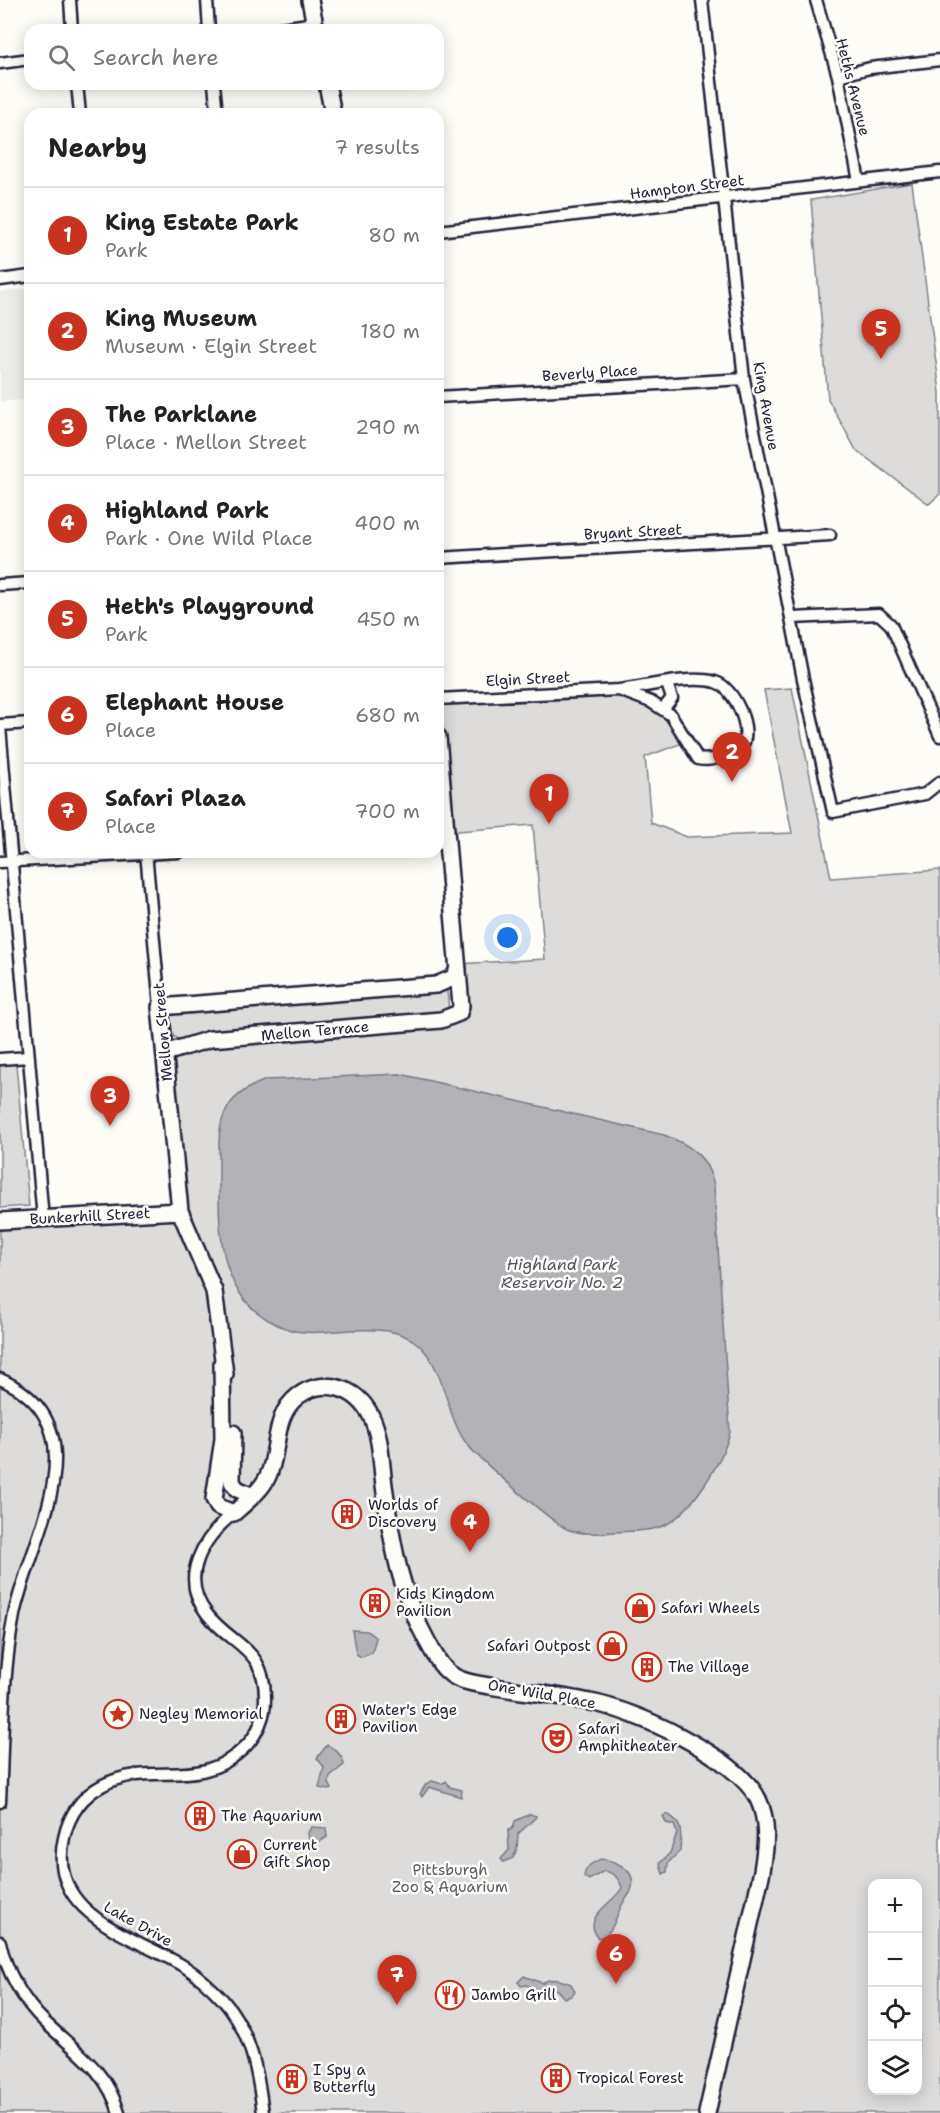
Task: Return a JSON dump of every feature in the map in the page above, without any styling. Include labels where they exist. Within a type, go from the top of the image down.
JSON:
[{"type":"main road","points":[[310,0],[315,24]]},
{"type":"main road","points":[[328,90],[332,108]]},
{"type":"main road","points":[[160,1007],[436,985],[453,978],[458,969],[444,854]]},
{"type":"main road","name":"Mellon Terrace","points":[[165,1053],[210,1040],[441,1020],[459,1013],[462,1006],[458,969]]},
{"type":"main road","name":"Mellon Street","points":[[160,1007],[180,1211]]},
{"type":"main road","points":[[180,1211],[214,1291],[222,1364],[234,1428],[232,1482],[237,1490],[253,1496]]},
{"type":"main road","name":"Bunkerhill Street","points":[[0,1221],[180,1211]]},
{"type":"main road","points":[[222,1364],[223,1438],[214,1498],[218,1507],[234,1513]]},
{"type":"main road","name":"One Wild Place","points":[[234,1513],[253,1496],[267,1478],[279,1426],[293,1400],[321,1386],[343,1389],[357,1397],[371,1416],[377,1433],[393,1549],[406,1598],[444,1669],[466,1681],[609,1706],[663,1729],[731,1767],[751,1788],[760,1805],[766,1833],[762,1871],[707,2113]]},
{"type":"street","points":[[70,0],[72,24]]},
{"type":"street","points":[[207,0],[209,24]]},
{"type":"street","name":"King Avenue","points":[[702,0],[744,379],[832,812],[925,794],[940,782]]},
{"type":"street","name":"Heths Avenue","points":[[816,0],[838,76],[859,181]]},
{"type":"street","points":[[0,63],[24,60]]},
{"type":"street","points":[[838,76],[870,68],[940,60]]},
{"type":"street","points":[[78,90],[79,108]]},
{"type":"street","points":[[215,90],[216,108]]},
{"type":"street","name":"Hampton Street","points":[[444,230],[940,172]]},
{"type":"street","points":[[0,280],[24,277]]},
{"type":"street","name":"Beverly Place","points":[[444,397],[744,379]]},
{"type":"street","name":"Bryant Street","points":[[444,558],[830,535]]},
{"type":"street","points":[[0,585],[24,583]]},
{"type":"street","points":[[792,618],[879,614],[891,625],[940,735]]},
{"type":"street","name":"Elgin Street","points":[[444,699],[619,690],[701,680],[721,684],[742,713],[744,742],[729,754],[707,760],[698,759],[677,722],[663,709],[619,690]]},
{"type":"street","points":[[663,709],[672,698],[667,684]]},
{"type":"street","points":[[24,724],[0,726],[43,1219]]},
{"type":"street","points":[[0,862],[62,858]]},
{"type":"street","name":"Mellon Street","points":[[146,858],[160,1007]]},
{"type":"street","points":[[0,1059],[29,1057]]},
{"type":"street","points":[[0,1379],[26,1396],[40,1412],[51,1435],[56,1467],[48,1511],[21,1586],[13,1625],[6,1678],[0,1802]]},
{"type":"street","name":"Lake Drive","points":[[234,1513],[211,1532],[196,1566],[194,1578],[196,1589],[207,1613],[246,1647],[259,1667],[265,1700],[259,1728],[240,1752],[220,1766],[189,1774],[129,1776],[99,1787],[87,1795],[69,1821],[61,1857],[71,1892],[92,1916],[190,1970],[230,2008],[252,2050],[263,2113]]},
{"type":"street","points":[[0,1942],[10,1972],[25,1999],[44,2021],[85,2056],[100,2073],[108,2085],[119,2113]]},
{"type":"shaded area","points":[[24,290],[24,400],[0,402],[0,292]]},
{"type":"green space","points":[[912,183],[940,392],[940,494],[929,504],[856,450],[828,399],[811,200]]},
{"type":"green space","name":"Pittsburgh Zoo & Aquarium","points":[[792,688],[831,878],[940,870],[940,2113],[0,2113],[0,1221],[179,1211],[165,1053],[210,1039],[455,1016],[458,964],[545,959],[533,825],[446,832],[444,699],[593,690],[651,702],[688,741],[645,757],[651,823],[687,837],[792,833],[764,690]]},
{"type":"green space","points":[[447,990],[449,1012],[434,1017],[178,1039],[173,1036],[170,1015],[176,1011]]},
{"type":"green space","points":[[16,1064],[29,1206],[0,1208],[0,1066]]},
{"type":"water","name":"Highland Park Reservoir No. 2","points":[[400,1074],[664,1135],[690,1148],[707,1166],[714,1185],[730,1432],[713,1471],[695,1498],[674,1520],[663,1526],[645,1530],[591,1533],[580,1533],[561,1526],[516,1490],[466,1443],[454,1419],[435,1367],[428,1355],[412,1339],[404,1335],[377,1330],[313,1332],[291,1330],[264,1318],[245,1300],[232,1279],[224,1255],[219,1202],[219,1135],[224,1114],[229,1105],[244,1091],[266,1080]]},
{"type":"water","points":[[352,1630],[367,1631],[376,1638],[372,1653],[361,1657],[356,1654]]},
{"type":"water","points":[[327,1745],[338,1753],[344,1765],[330,1776],[329,1783],[332,1789],[329,1790],[319,1788],[324,1767],[317,1758]]},
{"type":"water","points":[[432,1781],[442,1784],[446,1781],[450,1787],[462,1790],[461,1797],[429,1787],[422,1797],[420,1794],[426,1784]]},
{"type":"water","points":[[530,1814],[536,1816],[518,1834],[517,1849],[513,1858],[503,1862],[501,1859],[509,1850],[508,1831],[513,1828],[515,1821]]},
{"type":"water","points":[[667,1814],[679,1825],[680,1851],[668,1863],[667,1872],[663,1874],[660,1863],[670,1853],[677,1833],[674,1825],[666,1823],[663,1816]]},
{"type":"water","points":[[311,1827],[326,1828],[327,1837],[310,1848],[308,1833]]},
{"type":"water","points":[[601,1859],[614,1862],[626,1869],[632,1879],[632,1886],[610,1931],[598,1938],[593,1923],[600,1911],[622,1888],[616,1877],[608,1872],[604,1871],[589,1880],[584,1877],[587,1868]]},
{"type":"water","points":[[524,1976],[542,1983],[553,1980],[564,1981],[571,1984],[575,1991],[571,1996],[564,1998],[557,1990],[551,1988],[542,1992],[526,1985],[521,1986],[518,1982]]},
{"type":"place","name":"Heth's Playground","points":[[881,359]]},
{"type":"place","name":"King Museum","points":[[732,782]]},
{"type":"place","name":"King Estate Park","points":[[549,824]]},
{"type":"place","name":"The Parklane","points":[[110,1126]]},
{"type":"place","name":"Worlds of Discovery","points":[[347,1514]]},
{"type":"place","name":"Highland Park","points":[[470,1552]]},
{"type":"place","name":"Kids Kingdom Pavilion","points":[[375,1603]]},
{"type":"place","name":"Safari Wheels","points":[[640,1608]]},
{"type":"place","name":"Safari Outpost","points":[[612,1646]]},
{"type":"place","name":"The Village","points":[[647,1667]]},
{"type":"place","name":"Negley Memorial","points":[[118,1714]]},
{"type":"place","name":"Water's Edge Pavilion","points":[[341,1719]]},
{"type":"place","name":"Safari Amphitheater","points":[[557,1738]]},
{"type":"place","name":"The Aquarium","points":[[200,1816]]},
{"type":"place","name":"Current Gift Shop","points":[[242,1854]]},
{"type":"place","name":"Elephant House","points":[[616,1984]]},
{"type":"place","name":"Jambo Grill","points":[[450,1995]]},
{"type":"place","name":"Safari Plaza","points":[[397,2005]]},
{"type":"place","name":"Tropical Forest","points":[[556,2078]]},
{"type":"place","name":"I Spy a Butterfly","points":[[292,2079]]}]
